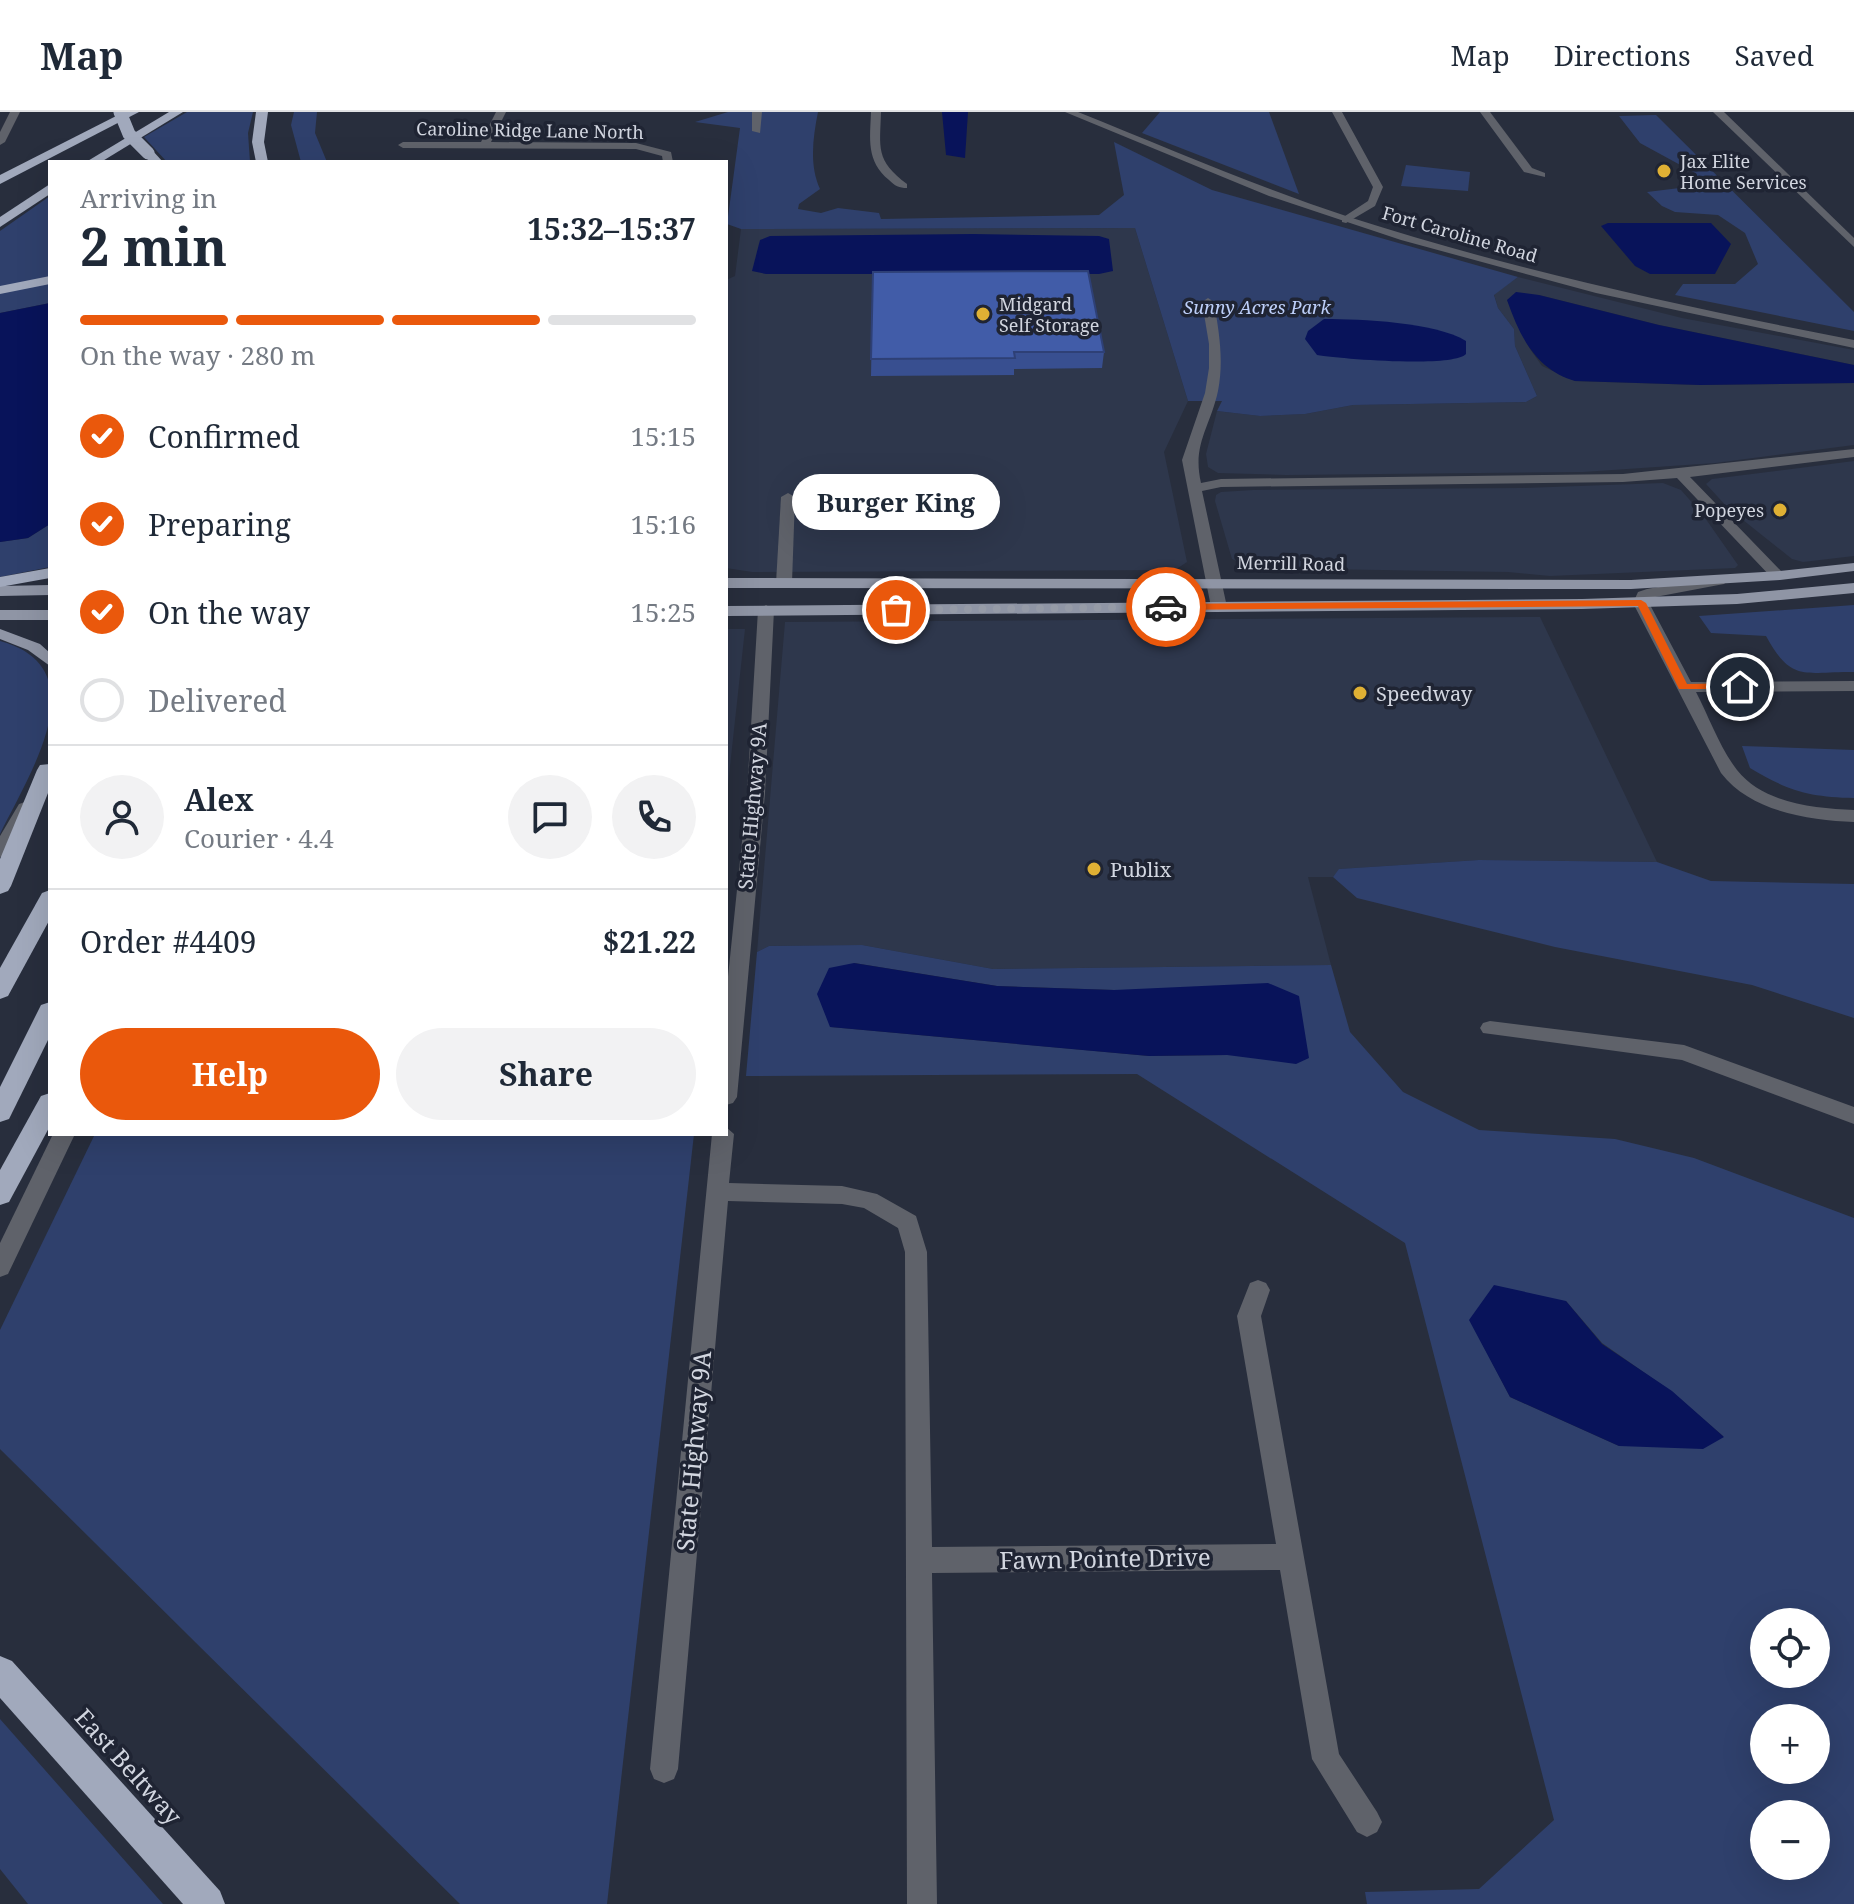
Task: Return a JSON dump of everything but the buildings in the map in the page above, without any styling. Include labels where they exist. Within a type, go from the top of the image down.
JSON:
[{"type":"highway","points":[[120,112],[129,134],[152,157]]},
{"type":"highway","points":[[0,180],[133,112]]},
{"type":"highway","points":[[63,160],[147,112]]},
{"type":"highway","points":[[95,160],[177,112]]},
{"type":"highway","points":[[262,112],[258,142],[262,160]]},
{"type":"highway","points":[[9,192],[48,169]]},
{"type":"highway","points":[[0,223],[48,189]]},
{"type":"highway","points":[[0,290],[48,280]]},
{"type":"highway","points":[[0,582],[48,573]]},
{"type":"highway","points":[[0,886],[48,765]]},
{"type":"highway","points":[[0,990],[48,902]]},
{"type":"highway","points":[[0,1112],[48,1015]]},
{"type":"highway","points":[[0,1194],[48,1107]]},
{"type":"highway","name":"East Beltway","points":[[0,1673],[207,1904]]},
{"type":"main road","name":"Merrill Road","points":[[728,583],[1214,582],[1543,586],[1731,579],[1854,567]]},
{"type":"main road","points":[[766,610],[793,595],[822,590],[986,582]]},
{"type":"main road","points":[[728,601],[758,599],[771,594],[784,583]]},
{"type":"main road","points":[[728,611],[1641,603],[1737,599],[1854,588]]},
{"type":"main road","points":[[0,591],[48,590]]},
{"type":"main road","points":[[0,615],[48,615]]},
{"type":"main road","points":[[0,634],[34,647],[48,659]]},
{"type":"street","points":[[0,142],[15,112]]},
{"type":"street","points":[[484,147],[501,112]]},
{"type":"street","points":[[757,112],[757,131]]},
{"type":"street","points":[[876,112],[875,157],[878,166],[903,186]]},
{"type":"street","name":"Fort Caroline Road","points":[[1070,112],[1228,177],[1346,220],[1564,282],[1854,344]]},
{"type":"street","points":[[1337,112],[1378,187],[1374,201],[1346,220]]},
{"type":"street","points":[[1485,112],[1528,170],[1541,175]]},
{"type":"street","points":[[1718,112],[1854,244]]},
{"type":"street","name":"Caroline Ridge Lane North","points":[[403,145],[656,149],[667,154],[668,160]]},
{"type":"street","points":[[1208,302],[1215,344],[1215,368],[1211,393],[1189,460],[1219,607]]},
{"type":"street","points":[[1193,489],[1221,483],[1563,480],[1680,474],[1854,453]]},
{"type":"street","points":[[1680,474],[1777,575]]},
{"type":"street","points":[[784,583],[788,497]]},
{"type":"street","points":[[1731,579],[1652,592],[1643,595],[1641,603],[1720,759],[1742,784],[1773,802],[1792,808],[1813,814],[1854,816]]},
{"type":"street","name":"State Highway 9A","points":[[728,1077],[756,793],[766,610]]},
{"type":"street","points":[[1683,687],[1854,686]]},
{"type":"street","points":[[0,851],[48,765]]},
{"type":"street","points":[[1490,1028],[1684,1053],[1854,1116]]},
{"type":"street","points":[[0,1267],[63,1136]]},
{"type":"street","name":"State Highway 9A","points":[[664,1769],[723,1136]]},
{"type":"street","points":[[717,1192],[842,1195],[869,1200],[908,1223],[916,1252],[922,1904]]},
{"type":"street","points":[[1258,1290],[1249,1316],[1326,1759],[1367,1822]]},
{"type":"street","name":"Fawn Pointe Drive","points":[[920,1560],[1289,1557]]},
{"type":"shaded area","points":[[942,112],[968,112],[965,158],[946,155]]},
{"type":"shaded area","points":[[1608,223],[1711,223],[1731,244],[1715,274],[1650,274],[1635,266],[1601,226]]},
{"type":"shaded area","points":[[1135,228],[1188,401],[1164,452],[1187,562],[1175,570],[752,572],[728,568],[728,279],[735,276],[741,229]]},
{"type":"shaded area","points":[[770,236],[1099,236],[1109,239],[1113,271],[1099,274],[766,274],[752,271],[760,240]]},
{"type":"shaded area","points":[[1518,277],[1682,318],[1854,350],[1854,365],[1659,325],[1539,295],[1507,300],[1530,349],[1542,366],[1575,381],[1700,385],[1854,383],[1854,445],[1715,463],[1583,472],[1286,475],[1218,473],[1208,467],[1206,454],[1217,411],[1260,416],[1305,414],[1353,405],[1526,402],[1537,396],[1515,346],[1514,329],[1498,308],[1494,294]]},
{"type":"shaded area","points":[[1516,292],[1854,365],[1854,383],[1700,385],[1575,381],[1550,369],[1531,350],[1507,300]]},
{"type":"shaded area","points":[[48,303],[48,525],[28,538],[0,542],[0,313]]},
{"type":"shaded area","points":[[1324,319],[1377,321],[1436,330],[1466,341],[1466,354],[1441,361],[1419,362],[1317,355],[1305,339],[1308,331]]},
{"type":"shaded area","points":[[1854,461],[1854,556],[1803,562],[1792,559],[1728,508],[1706,484],[1712,479]]},
{"type":"shaded area","points":[[1663,483],[1681,490],[1703,515],[1738,565],[1735,568],[1550,576],[1508,572],[1253,568],[1232,559],[1215,501],[1216,495],[1221,492],[1253,490],[1522,488]]},
{"type":"shaded area","points":[[1540,617],[1657,862],[1479,860],[1340,869],[1333,877],[1308,877],[1331,965],[993,969],[862,945],[769,946],[757,952],[785,622]]},
{"type":"shaded area","points":[[728,629],[745,629],[728,785]]},
{"type":"shaded area","points":[[854,963],[997,986],[1114,990],[1268,983],[1299,996],[1309,1058],[1296,1064],[1227,1055],[1149,1056],[830,1027],[817,994],[829,968]]},
{"type":"shaded area","points":[[1494,1285],[1566,1301],[1602,1344],[1672,1391],[1724,1437],[1703,1449],[1619,1446],[1510,1397],[1469,1320]]},
{"type":"green space","points":[[187,112],[253,112],[248,133],[250,160],[165,160],[144,137]]},
{"type":"green space","points":[[294,112],[317,112],[315,133],[326,160],[300,160],[291,125]]},
{"type":"green space","name":"Sunny Acres Park","points":[[728,112],[818,112],[813,161],[820,189],[799,204],[798,209],[821,213],[838,208],[879,213],[881,219],[1099,215],[1124,195],[1114,142],[1212,190],[1518,277],[1494,295],[1498,308],[1514,329],[1515,346],[1537,396],[1526,402],[1353,405],[1305,414],[1260,416],[1217,411],[1222,401],[1188,401],[1135,228],[741,229],[728,224],[740,128],[695,122]]},
{"type":"green space","points":[[1160,112],[1269,112],[1299,194],[1142,133]]},
{"type":"green space","points":[[1656,115],[1854,312],[1854,331],[1675,295],[1683,284],[1735,284],[1758,264],[1745,233],[1718,215],[1675,212],[1662,206],[1647,192],[1696,186],[1695,173],[1640,143],[1619,116]]},
{"type":"green space","points":[[1406,165],[1470,172],[1468,191],[1401,186]]},
{"type":"green space","points":[[48,197],[48,277],[0,287],[0,231]]},
{"type":"green space","points":[[48,283],[48,303],[0,313],[0,292]]},
{"type":"green space","points":[[48,525],[48,567],[0,577],[0,542],[28,538]]},
{"type":"green space","points":[[1854,605],[1854,672],[1801,672],[1784,662],[1766,636],[1711,633],[1699,616]]},
{"type":"green space","points":[[0,641],[30,655],[46,674],[48,726],[39,755],[0,834]]},
{"type":"green space","points":[[1742,746],[1854,750],[1854,798],[1811,794],[1776,782],[1750,768]]},
{"type":"green space","points":[[1479,860],[1657,862],[1711,881],[1854,884],[1854,1018],[1752,985],[1555,947],[1357,898],[1333,877],[1339,869]]},
{"type":"green space","points":[[862,945],[993,969],[1331,965],[1350,1032],[1403,1092],[1479,1130],[1615,1139],[1694,1158],[1854,1218],[1854,1904],[1367,1904],[1365,1892],[1479,1889],[1554,1820],[1405,1243],[1137,1074],[746,1076],[757,952],[769,946]],"holes":[[[854,963],[997,986],[1114,990],[1227,1055],[1149,1056],[831,1027]],[[1566,1301],[1602,1343],[1672,1392],[1723,1436],[1619,1446],[1510,1397],[1470,1320]]]},
{"type":"green space","points":[[94,1136],[694,1136],[607,1904],[460,1904],[0,1449],[0,1330]]},
{"type":"green space","points":[[0,1719],[163,1904],[28,1904],[0,1869]]},
{"type":"way so far","points":[[896,610],[1166,607]]},
{"type":"place","name":"Jax Elite Home Services","points":[[1664,171]]},
{"type":"place","name":"Midgard Self Storage","points":[[983,314]]},
{"type":"place","name":"Popeyes","points":[[1780,510]]},
{"type":"place","name":"Burger King","points":[[896,610]]},
{"type":"place","name":"Speedway","points":[[1360,693]]},
{"type":"place","name":"Publix","points":[[1094,869]]},
{"type":"route","points":[[1166,607],[1641,603],[1683,687],[1740,687]]}]
